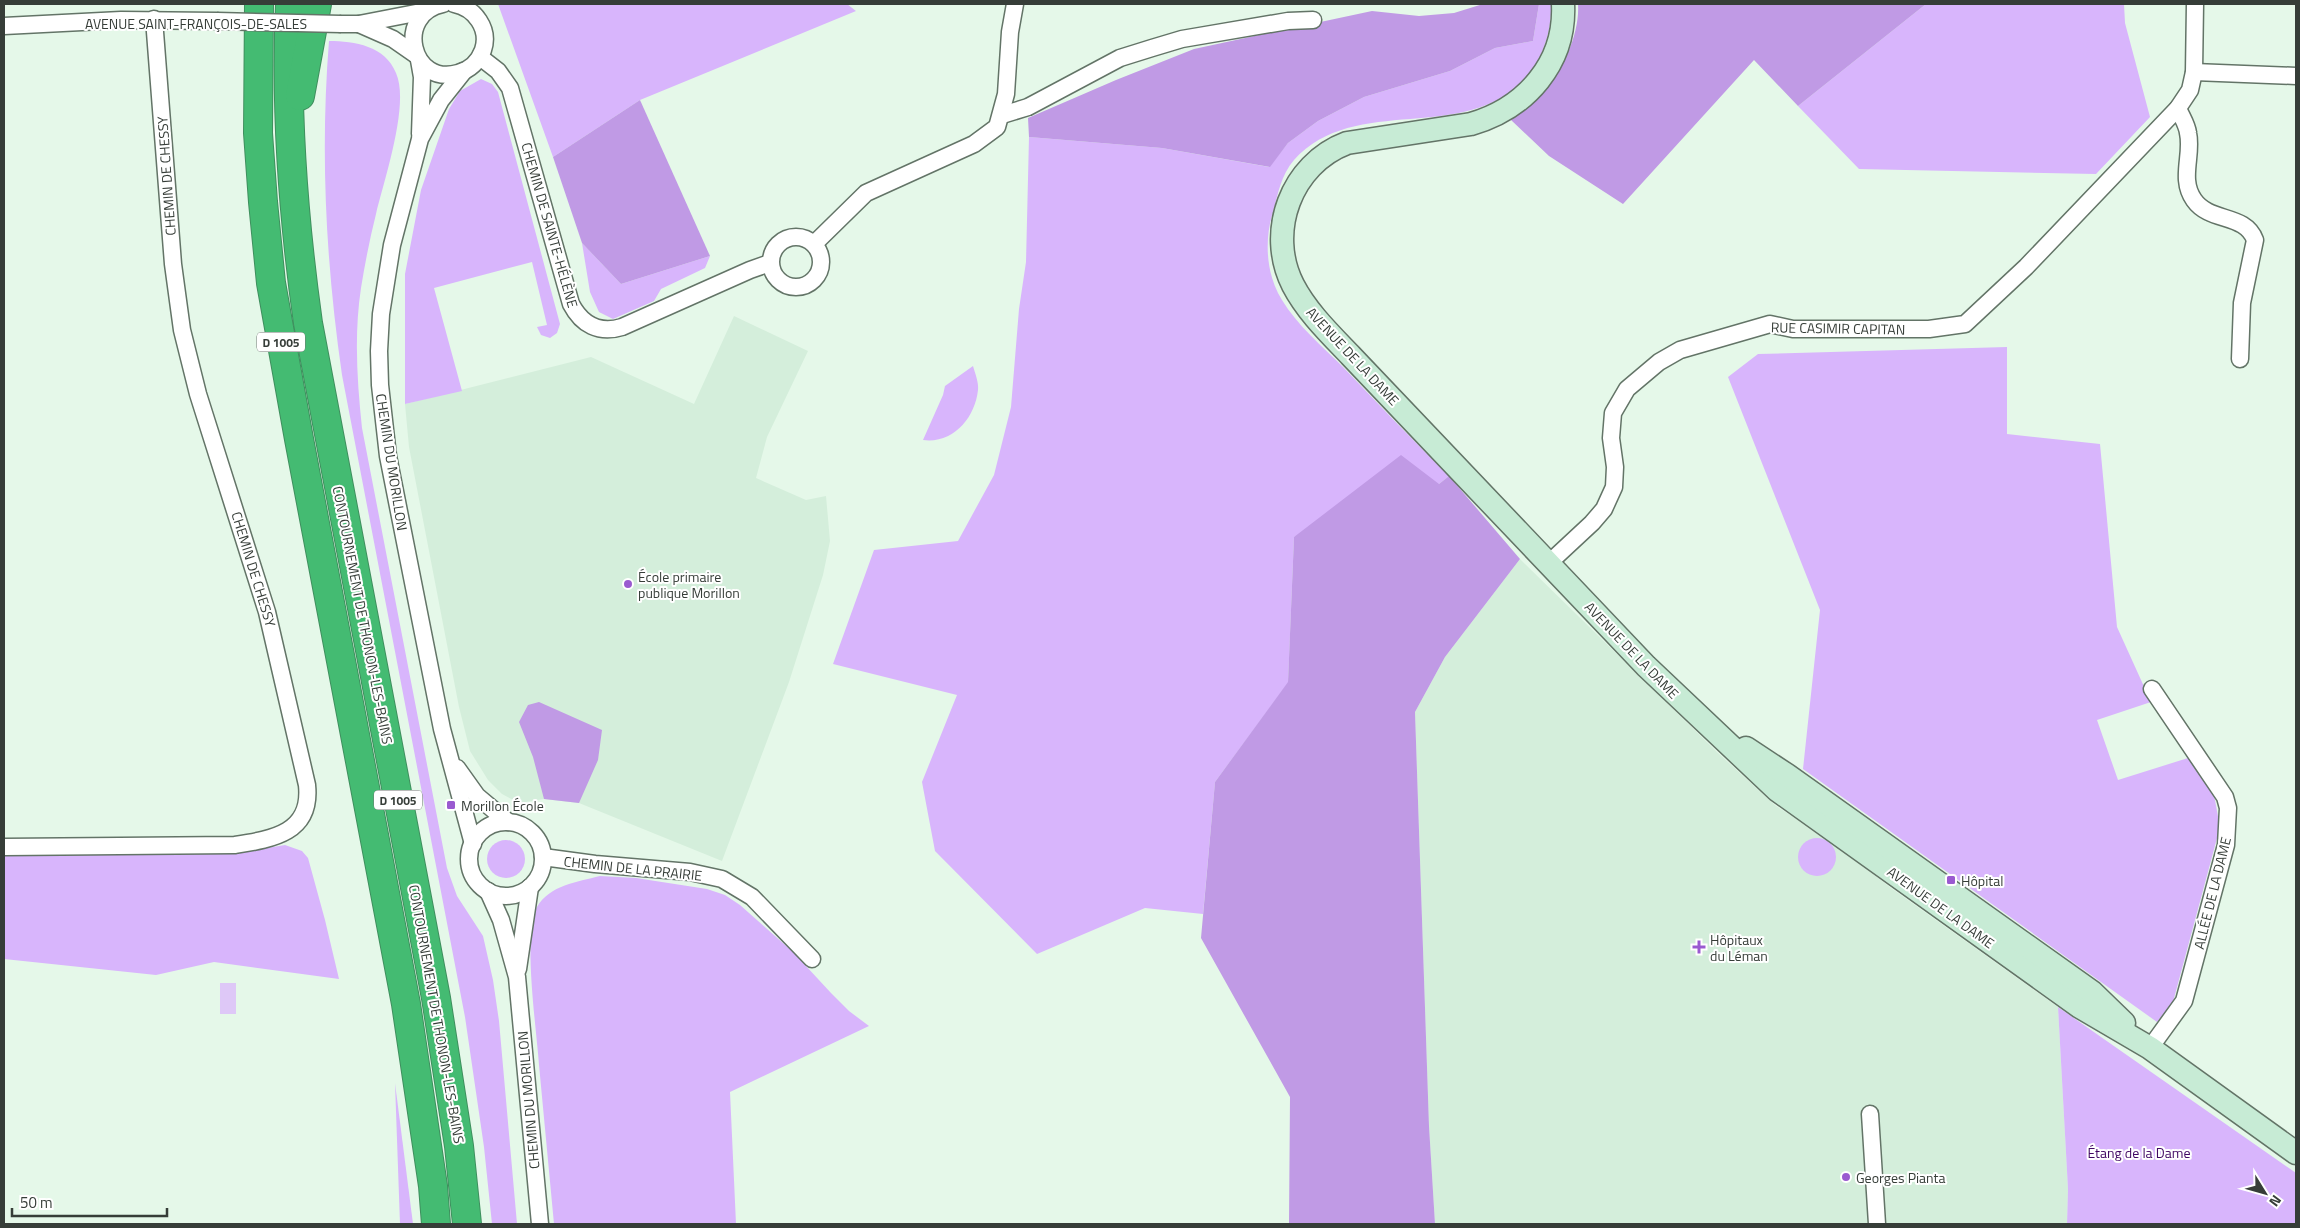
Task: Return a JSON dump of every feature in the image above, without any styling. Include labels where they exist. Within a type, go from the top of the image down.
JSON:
[{"type":"highway","name":"CONTOURNEMENT DE THONON-LES-BAINS","points":[[259,4],[258,133],[271,283],[406,1004],[436,1224]]},
{"type":"highway","name":"CONTOURNEMENT DE THONON-LES-BAINS","points":[[290,4],[288,58],[290,156],[294,213],[308,323],[436,998],[449,1072],[467,1224]]},
{"type":"highway","points":[[290,156],[317,4]]},
{"type":"main road","name":"AVENUE DE LA DAME","points":[[1563,4],[1560,35],[1543,75],[1521,100],[1501,113],[1471,124],[1364,138],[1347,142],[1328,151],[1306,170],[1295,187],[1287,208],[1282,231],[1282,244],[1288,272],[1305,304],[1351,356],[1646,666],[1719,733],[1788,775],[2092,992],[2150,1048],[2296,1153]]},
{"type":"street","points":[[454,4],[474,10],[482,27],[484,39],[480,57]]},
{"type":"street","points":[[814,244],[866,193],[881,184],[974,144],[997,127],[1002,114],[1015,4]]},
{"type":"street","name":"RUE CASIMIR CAPITAN","points":[[1548,563],[1592,523],[1604,509],[1614,487],[1615,467],[1611,438],[1613,413],[1627,389],[1659,362],[1680,350],[1770,324],[1793,329],[1929,330],[1965,324],[2026,267],[2178,108],[2190,90],[2194,72],[2195,4]]},
{"type":"street","name":"AVENUE SAINT-FRANÇOIS-DE-SALES","points":[[4,26],[154,19],[359,24],[433,7]]},
{"type":"street","name":"CHEMIN DU MORILLON","points":[[433,7],[415,28],[413,42],[418,57],[423,95],[420,139],[389,258],[381,314],[380,385],[388,456],[442,729],[473,844]]},
{"type":"street","name":"CHEMIN DE CHESSY","points":[[4,847],[235,845],[260,841],[288,831],[296,825],[307,806],[307,785],[267,612],[198,394],[182,330],[173,264],[154,19]]},
{"type":"street","points":[[1002,114],[1028,107],[1120,58],[1144,50],[1182,39],[1288,21],[1313,20]]},
{"type":"street","name":"AVENUE SAINT-FRANÇOIS-DE-SALES","points":[[359,24],[392,39],[418,57],[425,66],[440,74],[448,75],[464,71]]},
{"type":"street","name":"CHEMIN DU MORILLON","points":[[420,139],[441,100],[464,71],[480,57]]},
{"type":"street","name":"CHEMIN DE SAINTE-HÉLÈNE","points":[[480,57],[498,71],[510,88],[571,304],[584,322],[602,330],[617,328],[770,263]]},
{"type":"street","points":[[2194,72],[2296,76]]},
{"type":"street","points":[[2178,108],[2189,133],[2186,176],[2194,201],[2209,213],[2245,226],[2255,240],[2242,303],[2240,359]]},
{"type":"street","points":[[795,236],[806,238],[814,244],[821,261],[820,270],[815,278],[807,284],[798,287],[782,283],[776,278],[770,263],[772,253],[777,244],[786,238],[795,236]]},
{"type":"street","name":"ALLÉE DE LA DAME","points":[[2150,1048],[2184,1002],[2226,844],[2228,808],[2225,797],[2152,689]]},
{"type":"street","name":"CHEMIN DU MORILLON","points":[[449,755],[477,796],[508,822]]},
{"type":"street","points":[[508,822],[518,824],[532,833],[539,841],[543,857],[540,874],[530,887],[520,893],[509,896],[498,895],[480,885],[472,870],[470,860],[473,844],[487,828],[508,822]]},
{"type":"street","name":"CHEMIN DE LA PRAIRIE","points":[[543,857],[595,864],[690,872],[722,879],[752,897],[812,960]]},
{"type":"street","name":"CHEMIN DU MORILLON","points":[[517,977],[530,887]]},
{"type":"street","name":"CHEMIN DU MORILLON","points":[[488,891],[501,920],[517,977],[540,1224]]},
{"type":"street","points":[[1870,1114],[1877,1224]]},
{"type":"shaded area","points":[[1483,4],[1539,4],[1533,41],[1495,48],[1450,71],[1364,97],[1318,121],[1288,143],[1270,167],[1162,148],[1029,137],[1028,118],[1194,49],[1372,11],[1419,16],[1454,13]]},
{"type":"shaded area","points":[[1578,4],[1926,4],[1798,106],[1754,60],[1623,204],[1549,156],[1511,120],[1542,94],[1553,81],[1565,61],[1574,38]]},
{"type":"shaded area","points":[[640,100],[710,256],[621,284],[582,243],[553,157]]},
{"type":"shaded area","name":"École primaire publique Morillon","points":[[734,316],[808,351],[767,437],[756,478],[806,500],[826,496],[830,541],[823,575],[789,682],[722,861],[579,803],[544,799],[519,803],[502,794],[488,780],[470,751],[459,707],[409,447],[405,404],[591,357],[694,404]]},
{"type":"shaded area","points":[[1401,455],[1439,484],[1449,476],[1520,559],[1445,657],[1415,712],[1429,1126],[1435,1224],[1289,1224],[1290,1097],[1201,938],[1215,782],[1288,682],[1294,537]]},
{"type":"shaded area","name":"Hôpitaux du Léman","points":[[1520,559],[1718,753],[1776,806],[1827,838],[1891,888],[2058,1007],[2068,1189],[2067,1224],[1435,1224],[1429,1126],[1415,712],[1445,657]]},
{"type":"shaded area","points":[[539,702],[602,730],[598,760],[579,803],[544,799],[533,757],[519,722],[528,705]]},
{"type":"shaded area","points":[[220,983],[236,983],[236,1014],[220,1014]]},
{"type":"green space","points":[[498,4],[847,4],[856,11],[640,100],[553,157]]},
{"type":"green space","points":[[1539,4],[1551,4],[1549,30],[1544,48],[1531,71],[1506,94],[1478,108],[1447,115],[1381,122],[1349,128],[1320,139],[1294,160],[1286,172],[1278,192],[1268,234],[1270,269],[1282,300],[1302,327],[1449,476],[1439,484],[1294,537],[1288,683],[1215,782],[1203,914],[1145,908],[1037,954],[935,851],[922,782],[957,695],[833,664],[874,550],[958,541],[994,475],[1011,407],[1019,309],[1026,262],[1029,137],[1162,148],[1269,167],[1288,143],[1318,121],[1364,97],[1450,71],[1495,48],[1533,41]]},
{"type":"green space","points":[[1926,4],[2124,4],[2125,23],[2150,117],[2096,174],[1859,169],[1798,106]]},
{"type":"green space","points":[[329,41],[359,44],[377,51],[391,64],[396,73],[399,87],[398,122],[390,163],[370,241],[359,305],[357,358],[362,428],[447,868],[457,896],[483,936],[493,980],[499,1021],[517,1224],[492,1224],[484,1147],[465,1017],[342,375],[332,292],[326,208],[325,125]]},
{"type":"green space","points":[[481,79],[492,84],[498,92],[560,324],[557,333],[550,338],[541,335],[537,327],[547,325],[532,262],[434,288],[462,391],[405,404],[405,274],[421,190],[449,109],[460,91]]},
{"type":"green space","points":[[582,243],[621,284],[710,256],[705,268],[661,289],[654,301],[613,319],[599,312],[590,292]]},
{"type":"green space","points":[[2007,347],[2007,434],[2100,444],[2117,627],[2151,702],[2097,720],[2118,780],[2188,758],[2214,795],[2220,827],[2173,1002],[2157,1022],[1803,769],[1820,610],[1728,377],[1758,354]]},
{"type":"green space","points":[[973,366],[978,390],[976,400],[967,419],[961,427],[944,438],[923,440],[943,395],[945,386]]},
{"type":"green space","points":[[1817,838],[1824,839],[1830,844],[1835,850],[1835,864],[1830,870],[1824,875],[1817,876],[1810,875],[1804,870],[1799,864],[1798,857],[1799,850],[1804,844],[1810,839]]},
{"type":"green space","points":[[506,840],[519,846],[525,859],[519,872],[506,878],[493,872],[487,859],[493,846]]},
{"type":"green space","points":[[285,845],[302,851],[308,858],[339,979],[214,962],[156,975],[4,959],[4,855],[220,854]]},
{"type":"green space","points":[[600,876],[636,878],[707,889],[725,895],[740,905],[793,952],[849,1011],[869,1026],[730,1092],[736,1224],[554,1224],[532,983],[531,937],[533,919],[537,907],[549,894],[573,883]]},
{"type":"green space","name":"Étang de la Dame","points":[[2058,1007],[2296,1173],[2296,1224],[2067,1224],[2068,1189]]},
{"type":"green space","points":[[395,1083],[413,1224],[400,1224]]},
{"type":"place","name":"École primaire publique Morillon","points":[[628,584]]},
{"type":"place","name":"Morillon École","points":[[451,805]]},
{"type":"place","name":"Hôpital","points":[[1951,880]]},
{"type":"place","name":"Hôpitaux du Léman","points":[[1699,947]]},
{"type":"place","name":"Georges Pianta","points":[[1846,1177]]}]
